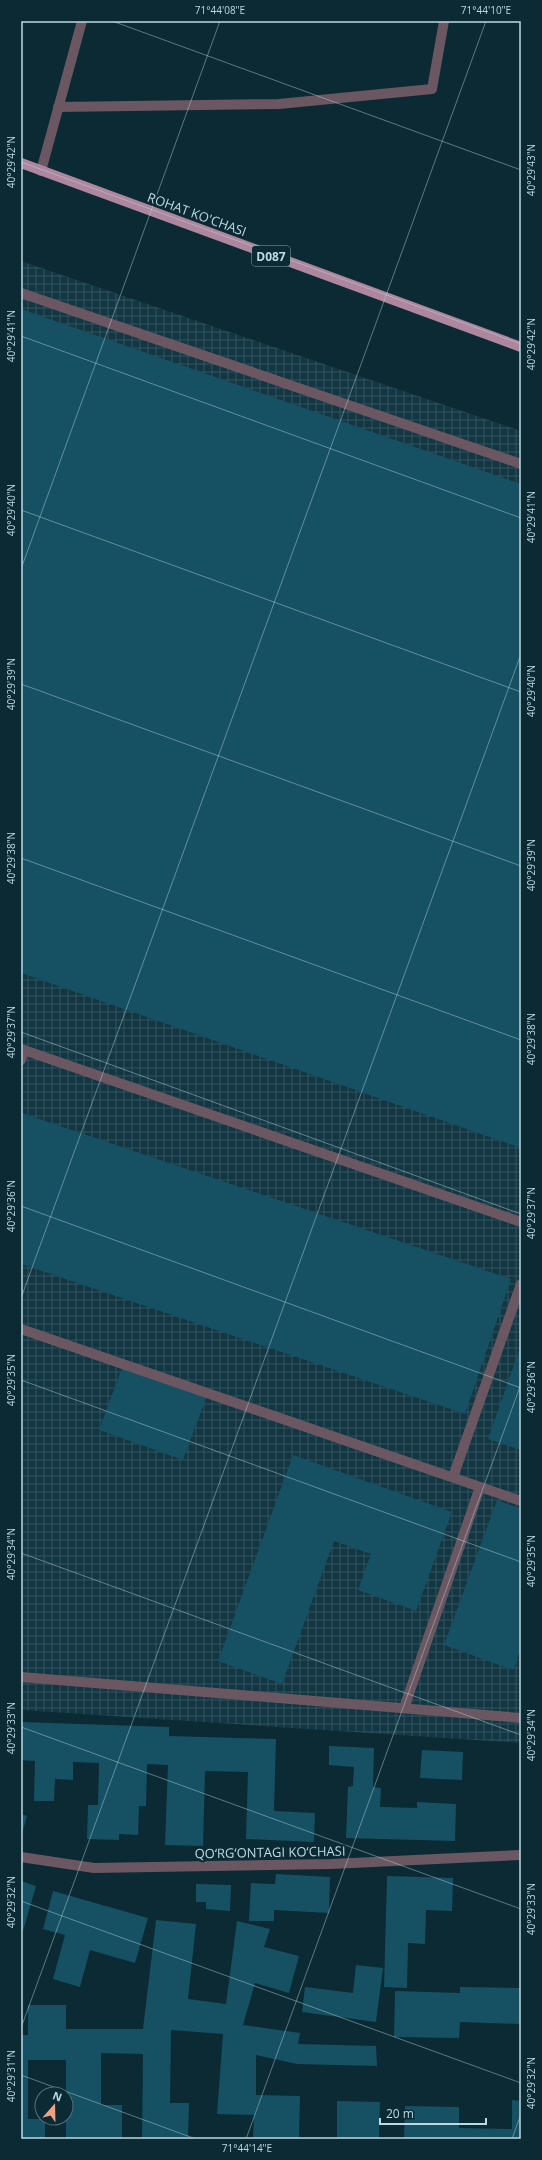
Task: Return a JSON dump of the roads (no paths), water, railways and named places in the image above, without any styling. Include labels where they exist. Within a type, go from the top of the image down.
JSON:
[{"type":"main road","name":"ROHAT KO'CHASI","points":[[21,163],[521,348]]},
{"type":"street","points":[[41,171],[82,21]]},
{"type":"street","points":[[58,107],[279,104],[432,89],[444,21]]},
{"type":"street","points":[[21,293],[521,464]]},
{"type":"street","points":[[21,1060],[23,1049],[521,1222]]},
{"type":"street","points":[[453,1477],[521,1284]]},
{"type":"street","points":[[21,1329],[521,1501]]},
{"type":"street","points":[[404,1708],[480,1487]]},
{"type":"street","points":[[21,1676],[521,1718]]},
{"type":"street","name":"QO‘RG‘ONTAGI KO‘CHASI","points":[[21,1857],[94,1868],[331,1864],[521,1855]]}]
